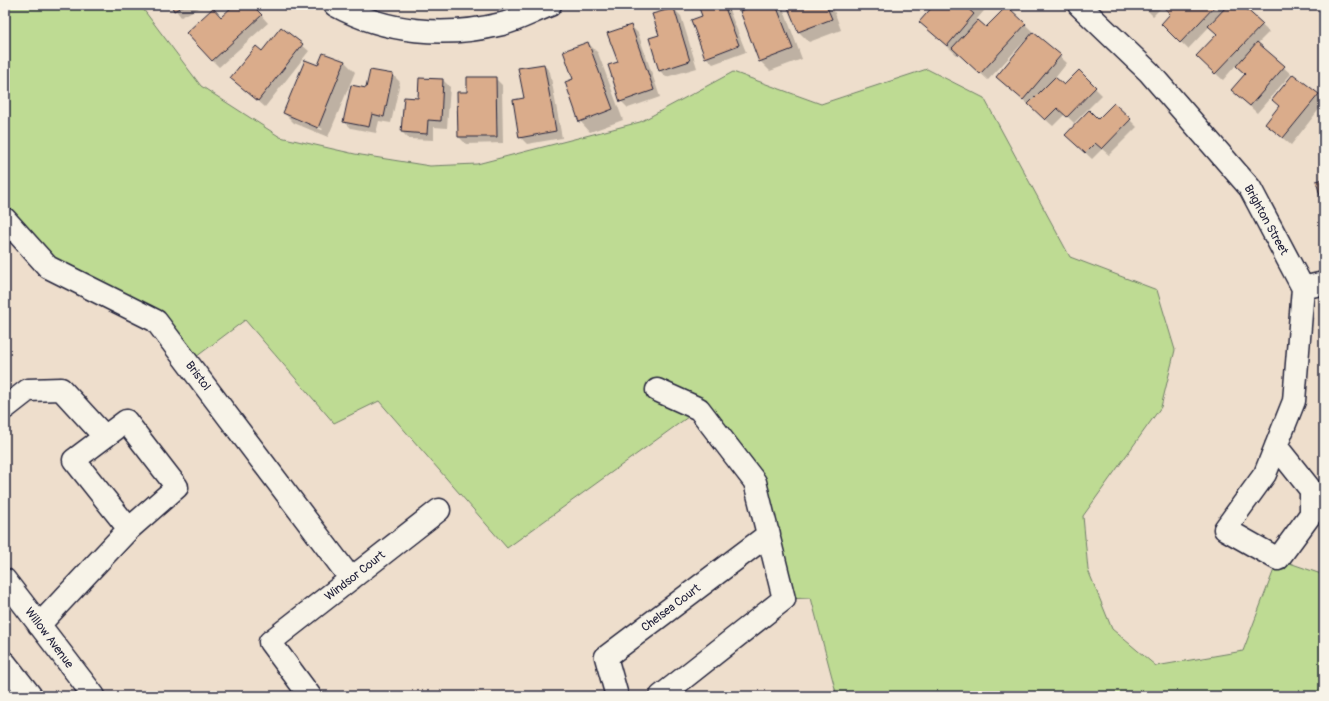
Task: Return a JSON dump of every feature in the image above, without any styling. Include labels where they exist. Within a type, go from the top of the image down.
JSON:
[{"type":"street","points":[[335,5],[378,24],[397,28],[440,32],[460,31],[503,24],[550,5]]},
{"type":"street","name":"Brighton Street","points":[[1079,5],[1149,72],[1250,188],[1314,286],[1294,401],[1276,446],[1265,474],[1225,529],[1278,559],[1311,514],[1311,490],[1276,446]]},
{"type":"street","name":"Bristol","points":[[5,219],[48,266],[156,320],[351,579]]},
{"type":"street","points":[[5,408],[28,390],[61,389],[105,437]]},
{"type":"street","points":[[657,390],[699,409],[755,482],[784,599],[661,696]]},
{"type":"street","points":[[39,625],[130,529],[177,487],[126,421],[74,460],[130,529]]},
{"type":"street","name":"Windsor Court","points":[[310,696],[270,642],[439,510]]},
{"type":"street","name":"Chelsea Court","points":[[617,696],[606,657],[768,534]]},
{"type":"street","name":"Willow Avenue","points":[[5,580],[94,696]]},
{"type":"street","points":[[5,663],[30,696]]},
{"type":"green space","points":[[5,5],[140,5],[201,86],[280,137],[355,154],[430,166],[477,164],[640,122],[733,72],[821,104],[927,69],[984,98],[1070,257],[1157,290],[1175,350],[1161,407],[1083,516],[1088,570],[1112,629],[1156,666],[1243,651],[1278,559],[1324,575],[1324,696],[837,696],[811,598],[784,599],[755,482],[699,409],[507,548],[379,401],[334,423],[245,320],[188,363],[155,321],[48,267],[5,219]]},
{"type":"building","points":[[171,5],[185,5],[174,11]]},
{"type":"building","points":[[234,5],[252,5],[262,15],[212,61],[186,33],[213,8],[221,17]]},
{"type":"building","points":[[698,5],[724,5],[739,45],[705,58],[691,20],[702,16]]},
{"type":"building","points":[[747,5],[776,5],[793,49],[759,62],[740,11],[748,8]]},
{"type":"building","points":[[787,5],[826,5],[832,19],[798,32]]},
{"type":"building","points":[[934,5],[970,5],[967,8],[974,14],[947,46],[919,22]]},
{"type":"building","points":[[1162,5],[1216,5],[1180,43],[1161,24],[1170,14]]},
{"type":"building","points":[[1228,5],[1242,5],[1263,24],[1215,74],[1196,56],[1217,34],[1208,26]]},
{"type":"building","points":[[1007,6],[1026,24],[980,74],[952,48],[978,20],[986,27]]},
{"type":"building","points":[[674,8],[690,61],[659,71],[649,38],[659,35],[652,14]]},
{"type":"building","points":[[631,25],[654,90],[620,102],[608,65],[618,62],[607,33]]},
{"type":"building","points":[[281,27],[303,44],[258,101],[230,78],[256,46],[262,51]]},
{"type":"building","points":[[1033,32],[1061,55],[1023,100],[996,77]]},
{"type":"building","points":[[588,42],[613,109],[579,122],[565,82],[573,79],[563,51]]},
{"type":"building","points":[[1257,42],[1285,66],[1250,106],[1231,90],[1245,74],[1236,66]]},
{"type":"building","points":[[323,53],[345,61],[318,128],[283,113],[305,60],[318,65]]},
{"type":"building","points":[[544,64],[556,131],[519,138],[513,100],[524,98],[518,68]]},
{"type":"building","points":[[370,70],[393,74],[384,117],[372,114],[369,127],[343,122],[351,85],[366,88]]},
{"type":"building","points":[[1079,70],[1096,87],[1067,117],[1057,108],[1045,120],[1028,104],[1055,77],[1064,85]]},
{"type":"building","points":[[1293,74],[1319,94],[1283,138],[1265,124],[1279,106],[1272,100]]},
{"type":"building","points":[[467,77],[496,77],[497,137],[458,137],[457,92],[467,92]]},
{"type":"building","points":[[419,78],[443,79],[441,121],[428,120],[427,134],[401,132],[404,97],[418,98]]},
{"type":"building","points":[[1114,103],[1131,119],[1102,149],[1095,143],[1085,153],[1065,135],[1089,110],[1098,119]]},
{"type":"building","points":[[1324,179],[1324,210],[1316,181]]}]
